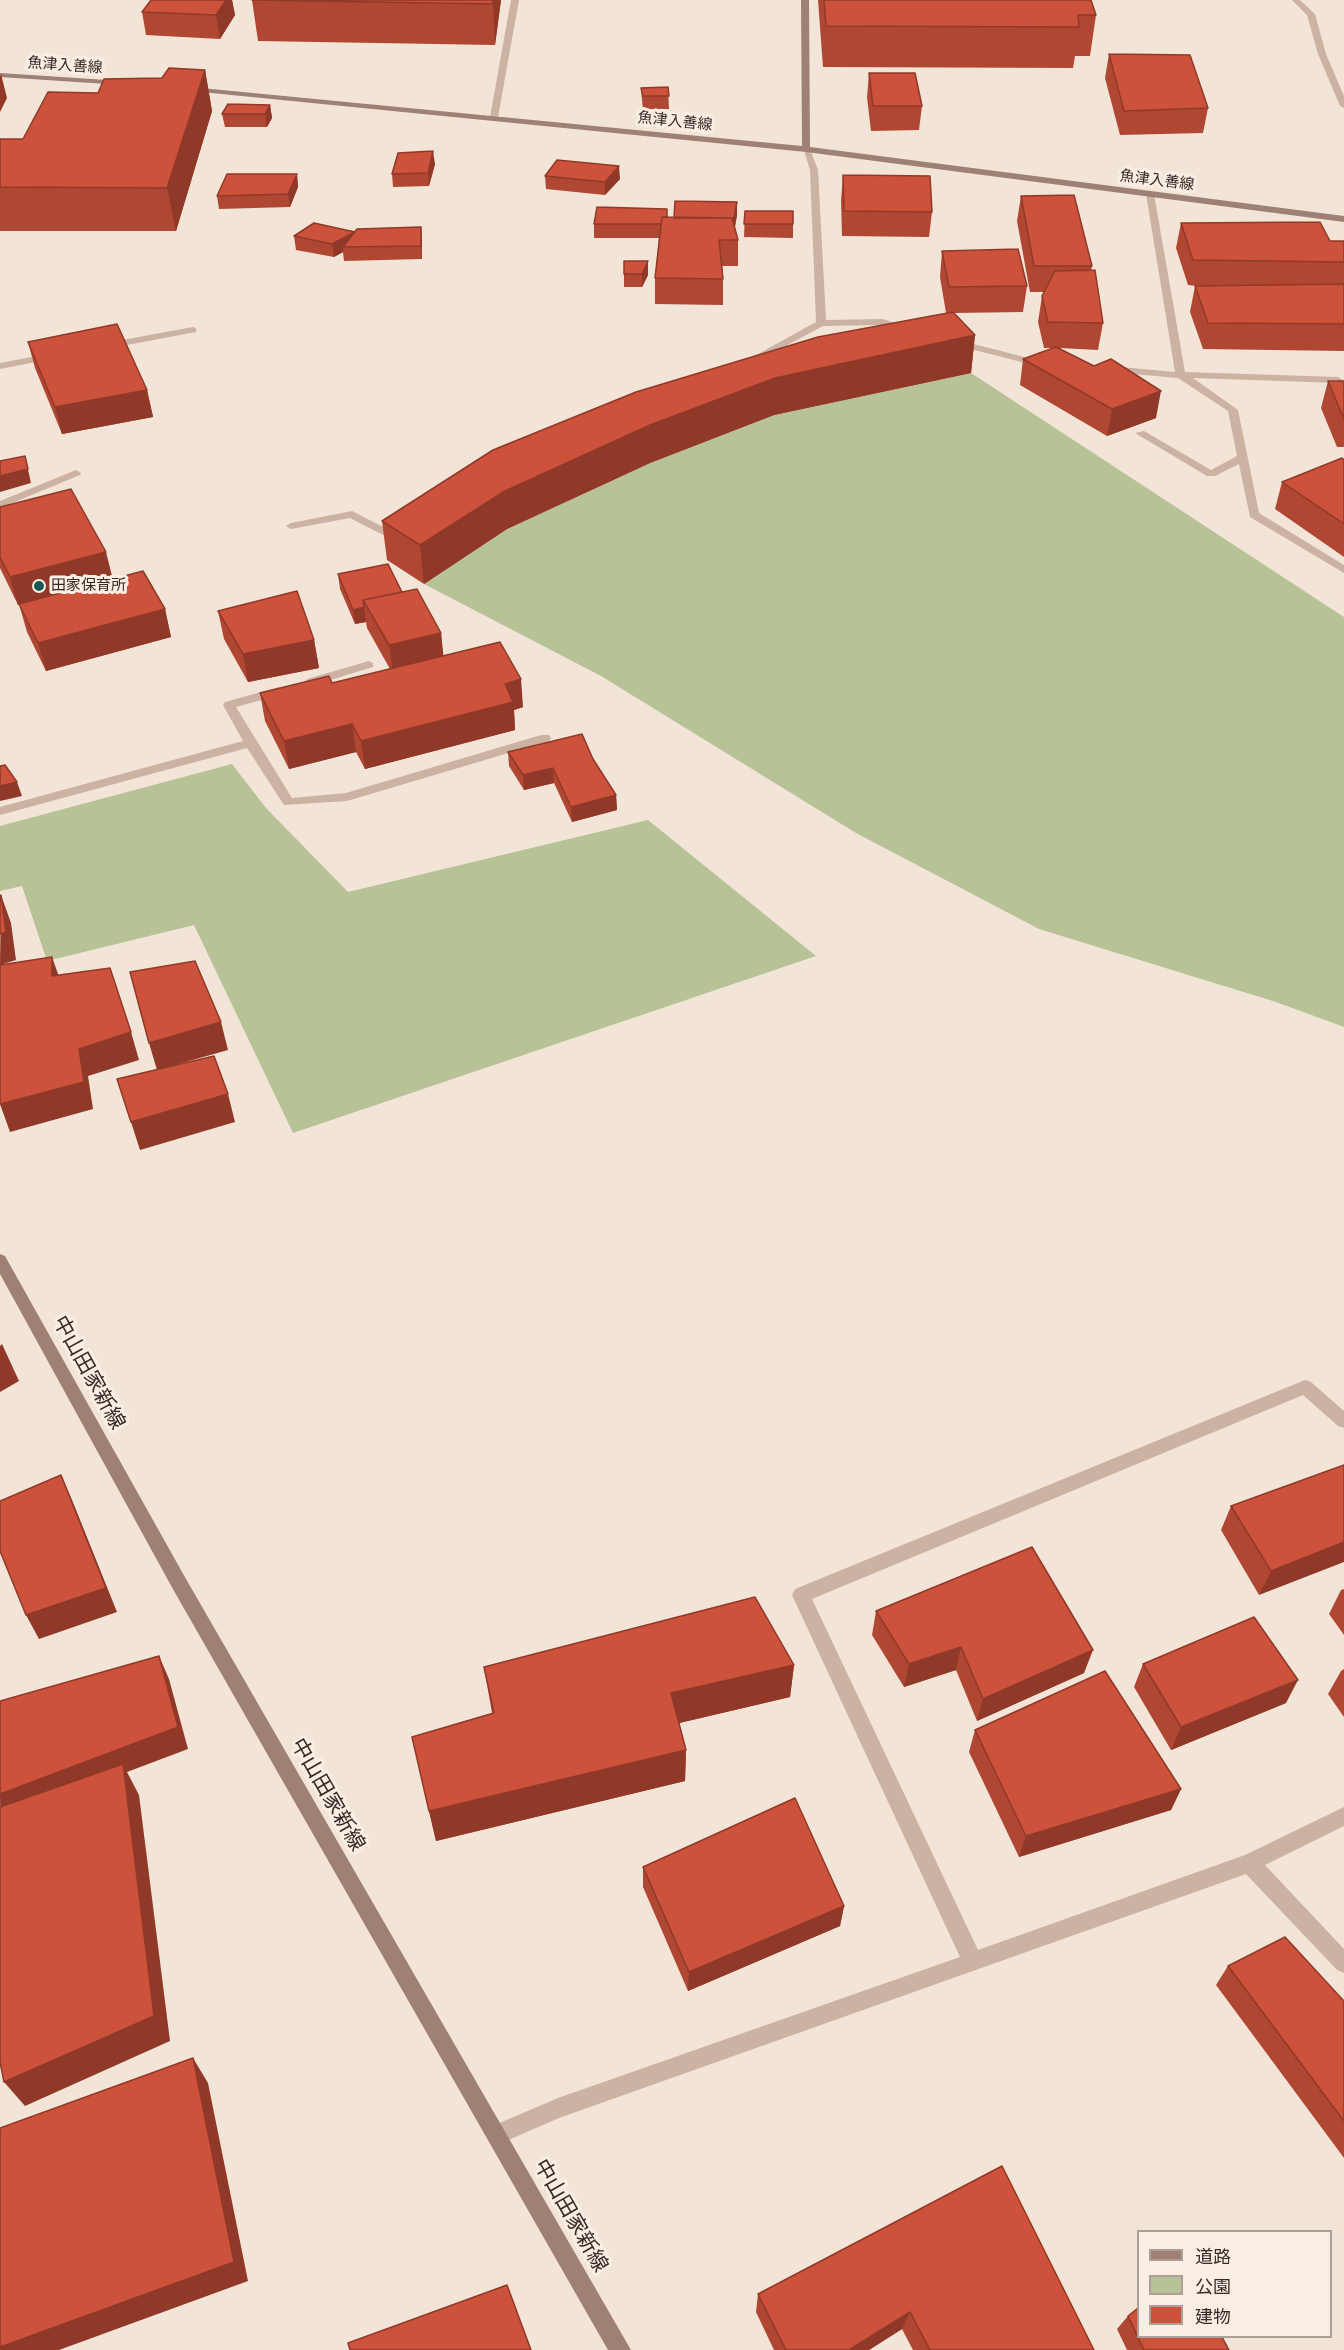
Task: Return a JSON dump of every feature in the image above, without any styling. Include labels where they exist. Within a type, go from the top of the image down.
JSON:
[{"type":"main road","points":[[805,0],[806,149]]},
{"type":"main road","name":"魚津入善線","points":[[0,75],[136,84]]},
{"type":"main road","name":"魚津入善線","points":[[182,88],[806,149],[1344,219]]},
{"type":"main road","name":"中山田家新線","points":[[0,1260],[180,1585],[620,2350]]},
{"type":"street","points":[[494,117],[515,0]]},
{"type":"street","points":[[1296,0],[1311,14],[1322,54],[1344,106]]},
{"type":"street","points":[[806,149],[814,170],[821,323]]},
{"type":"street","points":[[1150,194],[1181,375],[1233,410],[1254,515],[1344,570]]},
{"type":"street","points":[[743,366],[821,323],[883,322],[916,332]]},
{"type":"street","points":[[91,349],[193,330]]},
{"type":"street","points":[[939,338],[1032,363],[1055,365]]},
{"type":"street","points":[[0,366],[68,353]]},
{"type":"street","points":[[1101,368],[1181,375],[1338,380]]},
{"type":"street","points":[[1140,433],[1210,474],[1242,458]]},
{"type":"street","points":[[0,505],[76,473]]},
{"type":"street","points":[[291,526],[352,514],[389,535],[410,523]]},
{"type":"street","points":[[369,665],[229,705],[250,743],[288,802],[347,797],[545,738]]},
{"type":"street","points":[[0,812],[250,743]]},
{"type":"street","points":[[974,1962],[801,1595],[1305,1387],[1344,1421]]},
{"type":"street","points":[[497,2134],[558,2108],[1249,1863],[1344,1816]]},
{"type":"street","points":[[1249,1863],[1344,1963]]},
{"type":"green space","points":[[971,373],[1344,617],[1344,1027],[1276,1002],[1039,929],[856,833],[601,676],[424,584],[507,529],[650,463],[774,415]]},
{"type":"green space","points":[[232,764],[266,808],[348,892],[648,820],[816,956],[293,1133],[194,925],[47,961],[22,886],[0,891],[0,826]]},
{"type":"building","points":[[151,0],[226,0],[216,15],[142,12]]},
{"type":"building","points":[[252,0],[493,0],[493,4]]},
{"type":"building","points":[[824,0],[1091,0],[1096,15],[1078,15],[1079,27],[826,26]]},
{"type":"building","points":[[1109,54],[1190,55],[1208,108],[1124,111]]},
{"type":"building","points":[[169,68],[205,70],[167,188],[0,187],[0,139],[23,139],[48,92],[98,93],[104,79],[162,78]]},
{"type":"building","points":[[869,73],[915,73],[922,106],[873,106]]},
{"type":"building","points":[[668,87],[669,96],[643,96],[641,88]]},
{"type":"building","points":[[228,104],[270,105],[265,114],[222,114]]},
{"type":"building","points":[[433,151],[428,173],[392,174],[398,153]]},
{"type":"building","points":[[557,160],[619,166],[605,182],[545,176]]},
{"type":"building","points":[[227,174],[297,174],[288,194],[217,196]]},
{"type":"building","points":[[843,175],[930,176],[932,212],[844,211]]},
{"type":"building","points":[[1074,195],[1092,266],[1034,266],[1021,196]]},
{"type":"building","points":[[675,201],[737,202],[733,222],[732,218],[674,218]]},
{"type":"building","points":[[597,207],[667,209],[667,217],[662,217],[661,224],[594,224]]},
{"type":"building","points":[[745,211],[793,211],[793,224],[744,224]]},
{"type":"building","points":[[662,217],[732,218],[738,240],[719,240],[723,279],[655,278]]},
{"type":"building","points":[[1320,222],[1330,241],[1344,241],[1344,262],[1193,260],[1181,223]]},
{"type":"building","points":[[314,223],[355,232],[332,244],[294,236]]},
{"type":"building","points":[[421,227],[421,246],[343,247],[357,229]]},
{"type":"building","points":[[1018,249],[1027,286],[949,287],[942,251]]},
{"type":"building","points":[[624,261],[648,261],[642,274],[624,274]]},
{"type":"building","points":[[1095,270],[1103,323],[1048,322],[1042,296],[1055,271]]},
{"type":"building","points":[[1344,284],[1344,324],[1208,323],[1195,286]]},
{"type":"building","points":[[953,312],[975,335],[775,378],[650,425],[505,491],[420,545],[382,521],[493,450],[636,392],[818,337]]},
{"type":"building","points":[[117,324],[147,390],[55,407],[28,342]]},
{"type":"building","points":[[1056,347],[1094,366],[1111,359],[1161,391],[1112,409],[1023,359]]},
{"type":"building","points":[[1328,381],[1344,381],[1344,419]]},
{"type":"building","points":[[25,456],[28,469],[0,476],[0,461]]},
{"type":"building","points":[[1342,458],[1344,460],[1344,524],[1282,482]]},
{"type":"building","points":[[71,489],[106,552],[10,577],[0,557],[0,507]]},
{"type":"building","points":[[388,564],[402,592],[363,600],[364,607],[353,610],[338,574]]},
{"type":"building","points":[[143,571],[165,609],[38,643],[19,604]]},
{"type":"building","points":[[417,589],[441,633],[389,645],[363,600]]},
{"type":"building","points":[[297,591],[314,640],[243,654],[218,611]]},
{"type":"building","points":[[500,642],[521,679],[505,684],[513,702],[361,741],[352,724],[284,741],[260,693],[329,676],[332,683]]},
{"type":"building","points":[[582,734],[593,759],[616,795],[571,807],[553,768],[523,775],[508,752]]},
{"type":"building","points":[[5,765],[17,782],[0,786],[0,766]]},
{"type":"building","points":[[0,896],[6,932],[0,934]]},
{"type":"building","points":[[52,957],[52,976],[110,968],[131,1032],[79,1049],[84,1082],[0,1104],[0,965]]},
{"type":"building","points":[[195,961],[221,1022],[149,1043],[130,972]]},
{"type":"building","points":[[214,1056],[228,1094],[131,1122],[117,1079]]},
{"type":"building","points":[[1344,1465],[1344,1542],[1271,1571],[1231,1506]]},
{"type":"building","points":[[61,1475],[106,1588],[26,1615],[0,1551],[0,1501]]},
{"type":"building","points":[[1032,1547],[1093,1650],[983,1699],[961,1647],[909,1664],[876,1611]]},
{"type":"building","points":[[755,1597],[794,1665],[671,1693],[686,1750],[429,1811],[412,1737],[494,1713],[484,1667]]},
{"type":"building","points":[[1254,1617],[1298,1680],[1181,1727],[1143,1664]]},
{"type":"building","points":[[159,1656],[178,1727],[0,1794],[0,1701]]},
{"type":"building","points":[[1105,1671],[1181,1789],[1026,1836],[975,1730]]},
{"type":"building","points":[[123,1764],[154,2016],[4,2082],[0,2062],[0,1807]]},
{"type":"building","points":[[795,1798],[844,1906],[689,1972],[643,1867]]},
{"type":"building","points":[[1285,1937],[1344,2001],[1344,2121],[1228,1966]]},
{"type":"building","points":[[193,2058],[234,2262],[0,2347],[0,2128]]},
{"type":"building","points":[[1002,2166],[1094,2350],[930,2350],[910,2312],[849,2350],[786,2350],[758,2294]]},
{"type":"building","points":[[507,2285],[531,2350],[350,2350],[348,2343]]},
{"type":"building","points":[[1137,2309],[1137,2335],[1128,2316]]},
{"type":"building","points":[[1138,2338],[1223,2338],[1229,2350],[1144,2350]]},
{"type":"place","name":"田家保育所","points":[[39,586]]}]
